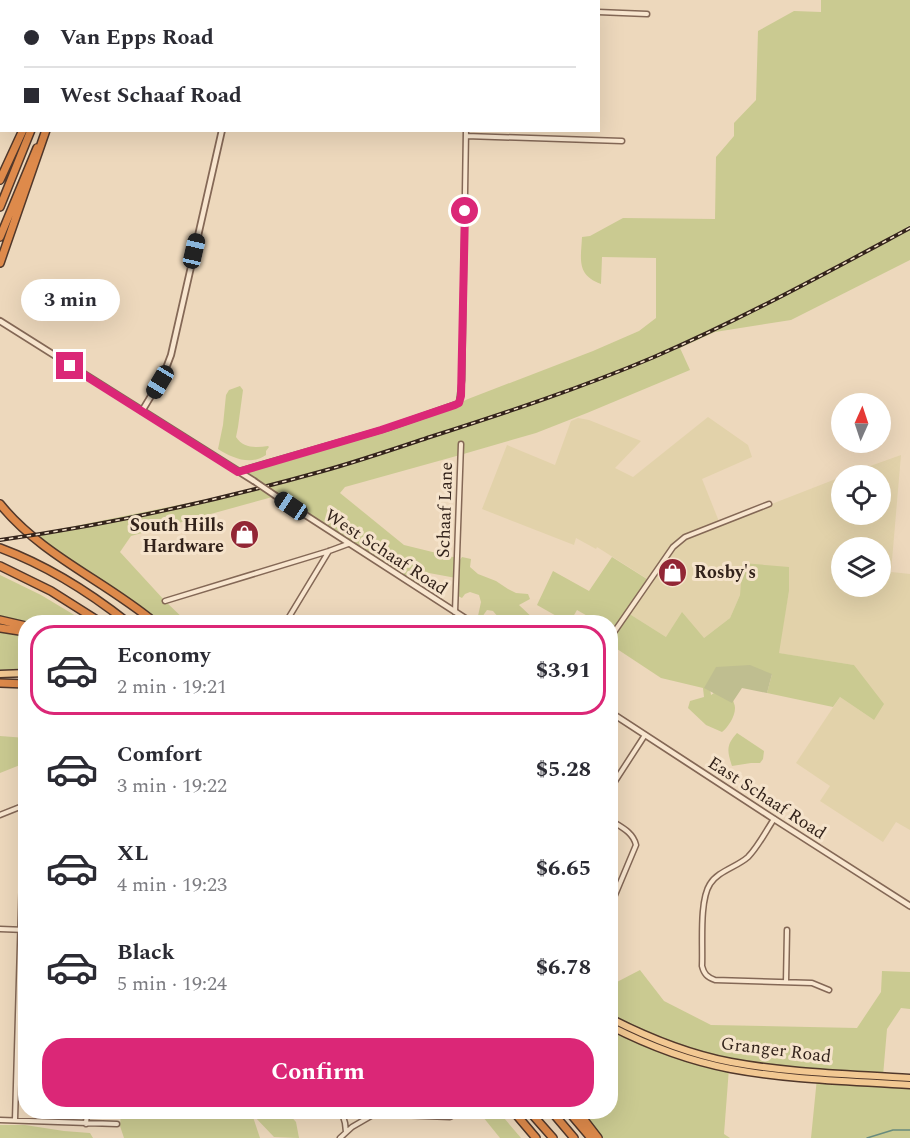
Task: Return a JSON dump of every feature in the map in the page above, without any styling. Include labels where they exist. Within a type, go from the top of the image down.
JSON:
[{"type":"highway","points":[[0,180],[22,132]]},
{"type":"highway","points":[[0,207],[30,132]]},
{"type":"highway","points":[[0,237],[44,132]]},
{"type":"highway","points":[[0,263],[43,143],[45,132]]},
{"type":"highway","points":[[0,504],[37,541],[145,615]]},
{"type":"highway","points":[[0,548],[31,561],[71,583],[118,615]]},
{"type":"highway","points":[[0,566],[51,591],[89,615]]},
{"type":"highway","points":[[0,620],[18,624]]},
{"type":"highway","points":[[0,628],[18,631]]},
{"type":"highway","points":[[0,682],[18,682]]},
{"type":"highway","points":[[520,1119],[536,1138]]},
{"type":"highway","points":[[537,1119],[553,1138]]},
{"type":"highway","points":[[558,1119],[574,1138]]},
{"type":"highway","points":[[575,1119],[591,1138]]},
{"type":"highway","points":[[583,1119],[598,1138]]},
{"type":"main road","points":[[0,674],[18,673]]},
{"type":"main road","name":"Granger Road","points":[[618,1022],[652,1038],[710,1057],[817,1075],[910,1086]]},
{"type":"main road","name":"Granger Road","points":[[618,1030],[662,1049],[707,1063],[749,1072],[910,1078]]},
{"type":"street","points":[[600,12],[647,14]]},
{"type":"street","points":[[142,411],[160,382],[171,355],[222,132]]},
{"type":"street","points":[[238,472],[388,428],[459,403],[462,370],[466,133],[622,141]]},
{"type":"street","name":"West Schaaf Road","points":[[0,321],[254,481],[455,612]]},
{"type":"street","name":"Schaaf Lane","points":[[455,612],[461,444]]},
{"type":"street","points":[[618,627],[678,542],[685,537],[769,504]]},
{"type":"street","points":[[165,601],[348,544]]},
{"type":"street","points":[[290,615],[329,551]]},
{"type":"street","points":[[455,612],[460,615]]},
{"type":"street","name":"East Schaaf Road","points":[[618,717],[910,906]]},
{"type":"street","points":[[618,777],[645,735]]},
{"type":"street","points":[[0,815],[18,808]]},
{"type":"street","points":[[774,819],[750,855],[740,864],[720,874],[710,885],[704,900],[702,966],[706,975],[715,980],[817,984],[830,990]]},
{"type":"street","points":[[618,825],[631,833],[636,845],[618,888]]},
{"type":"street","points":[[0,929],[18,930]]},
{"type":"street","points":[[786,982],[787,930]]},
{"type":"street","points":[[15,1120],[18,1049]]},
{"type":"street","points":[[86,1119],[86,1124]]},
{"type":"street","points":[[344,1119],[346,1132]]},
{"type":"street","points":[[340,1138],[364,1119]]},
{"type":"street","points":[[0,1120],[117,1124]]},
{"type":"shaded area","points":[[708,417],[748,445],[752,457],[702,479],[720,524],[831,481],[831,525],[891,525],[891,465],[873,465],[901,455],[891,572],[910,574],[910,830],[896,822],[883,842],[820,801],[830,786],[796,763],[840,697],[874,720],[854,665],[778,653],[789,591],[742,563],[740,595],[730,618],[704,638],[666,637],[628,613],[649,580],[597,547],[596,549],[576,538],[574,545],[482,509],[507,445],[555,465],[571,421],[578,418],[589,420],[641,441],[615,468],[633,477]]},
{"type":"shaded area","points":[[750,665],[772,674],[767,693],[742,688],[732,703],[704,688],[716,667]]},
{"type":"green space","points":[[821,0],[910,0],[910,260],[791,320],[715,332],[680,348],[690,370],[587,413],[536,433],[345,487],[340,493],[404,545],[457,558],[456,578],[429,573],[418,589],[276,496],[131,536],[120,552],[180,615],[144,615],[31,535],[262,488],[238,472],[388,428],[455,405],[639,331],[656,318],[656,258],[602,257],[601,284],[587,276],[584,271],[581,259],[582,237],[590,236],[623,218],[715,219],[716,157],[734,136],[734,123],[756,100],[758,31],[794,11],[821,12]]},
{"type":"green space","points":[[240,386],[243,390],[236,437],[246,445],[269,447],[266,455],[254,460],[235,458],[218,449],[226,395],[229,390]]},
{"type":"green space","points":[[462,557],[471,559],[470,567],[478,574],[516,593],[528,594],[530,599],[519,605],[530,615],[496,615],[493,611],[487,610],[483,615],[478,615],[481,602],[479,595],[470,592],[462,598],[458,596]]},
{"type":"green space","points":[[612,557],[650,581],[628,613],[666,637],[682,612],[704,638],[730,618],[740,595],[742,563],[789,567],[789,591],[779,653],[854,665],[884,704],[874,720],[840,697],[833,707],[767,693],[772,674],[710,688],[711,695],[714,693],[732,697],[735,707],[731,722],[722,732],[706,725],[688,708],[690,701],[704,697],[703,688],[661,678],[618,650],[618,615],[586,615],[577,610],[574,615],[555,615],[537,605],[553,571],[589,591]]},
{"type":"green space","points":[[0,575],[41,595],[74,615],[18,615],[18,620],[0,616]]},
{"type":"green space","points":[[0,631],[18,635],[18,670],[0,671]]},
{"type":"green space","points":[[737,733],[764,751],[760,763],[732,766],[728,748]]},
{"type":"green space","points":[[0,736],[18,737],[18,766],[0,773]]},
{"type":"green space","points":[[640,970],[664,1001],[711,1025],[857,1028],[881,992],[882,971],[910,972],[910,1009],[901,1008],[887,1029],[883,1076],[780,1069],[692,1052],[618,1021],[618,981]]},
{"type":"green space","points":[[618,1029],[642,1041],[729,1068],[724,1134],[730,1138],[598,1138],[583,1119],[618,1119]]},
{"type":"green space","points":[[817,1078],[910,1085],[910,1138],[811,1138]]},
{"type":"green space","points":[[120,1119],[254,1119],[260,1138],[124,1138]]},
{"type":"green space","points":[[257,1119],[293,1119],[296,1122],[299,1138],[274,1137]]},
{"type":"green space","points":[[485,1119],[505,1119],[521,1138],[500,1138]]},
{"type":"green space","points":[[0,1125],[25,1125],[90,1133],[93,1138],[0,1138]]},
{"type":"waterway","points":[[867,1138],[893,1130],[910,1130]]},
{"type":"railway","points":[[0,540],[163,511],[284,482],[515,409],[599,379],[687,342],[784,295],[910,228]]},
{"type":"place","name":"South Hills Hardware","points":[[245,535]]},
{"type":"place","name":"Rosby's","points":[[673,572]]},
{"type":"route","points":[[70,366],[238,472],[381,430],[455,405],[459,403],[461,396],[465,211]]}]
